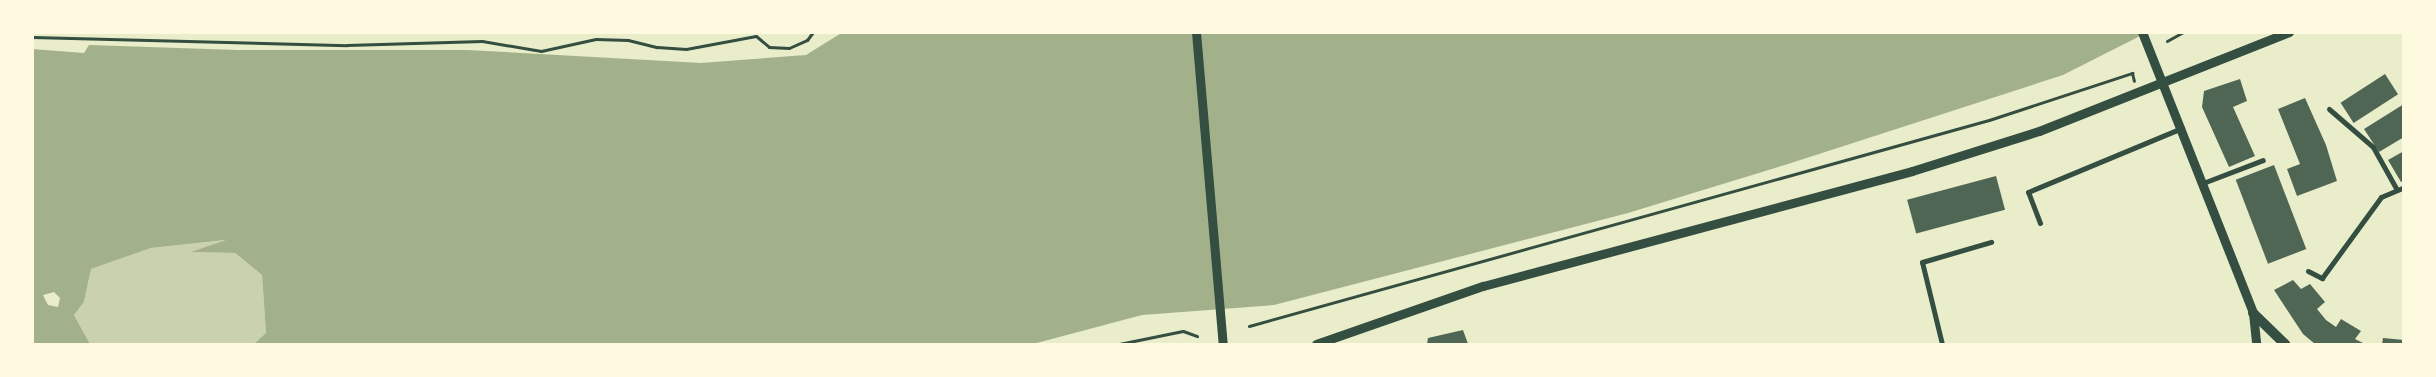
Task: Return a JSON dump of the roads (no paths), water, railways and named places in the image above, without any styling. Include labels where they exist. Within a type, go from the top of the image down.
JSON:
[{"type":"main road","points":[[2253,313],[2285,344]]},
{"type":"street","points":[[1196,32],[1223,344]]},
{"type":"street","points":[[2142,32],[2164,82],[2253,313],[2256,344]]},
{"type":"street","points":[[1316,344],[1484,286],[1921,168],[2040,131],[2289,32]]},
{"type":"street","points":[[2329,110],[2373,147],[2397,190]]},
{"type":"street","points":[[2040,224],[2028,192],[2182,128]]},
{"type":"street","points":[[2203,183],[2263,160]]},
{"type":"street","points":[[2308,271],[2322,278],[2381,197],[2404,187]]},
{"type":"street","points":[[1942,344],[1922,262],[1991,242]]}]
